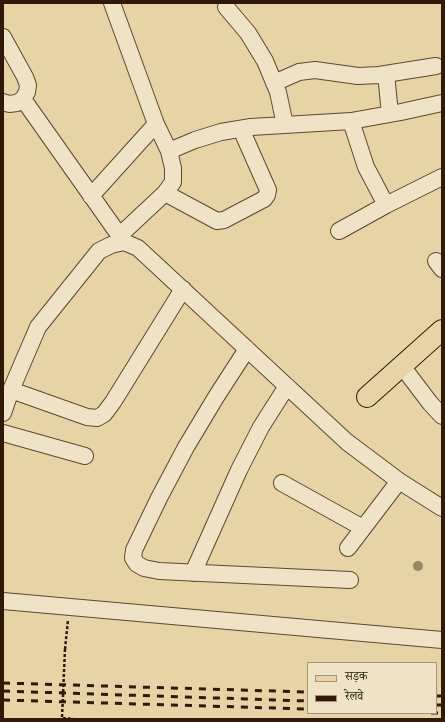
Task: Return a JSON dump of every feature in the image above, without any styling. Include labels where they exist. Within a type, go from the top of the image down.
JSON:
[{"type":"main road","points":[[367,397],[442,330]]},
{"type":"street","points":[[3,413],[11,390],[38,327],[99,251],[122,239],[165,193],[173,182],[173,168],[169,151],[156,124],[112,3]]},
{"type":"street","points":[[226,7],[248,33],[265,61],[278,92],[285,125]]},
{"type":"street","points":[[3,37],[28,85],[27,92],[23,99],[17,103],[9,104],[3,102]]},
{"type":"street","points":[[274,83],[299,72],[315,70],[358,76],[386,74],[436,66]]},
{"type":"street","points":[[386,74],[390,114]]},
{"type":"street","points":[[23,99],[122,239],[138,248],[347,442],[399,481],[441,505]]},
{"type":"street","points":[[169,151],[195,140],[241,129],[351,121],[442,103]]},
{"type":"street","points":[[351,121],[366,167],[386,205]]},
{"type":"street","points":[[92,196],[156,124]]},
{"type":"street","points":[[165,193],[217,222],[224,220],[264,199],[267,196],[268,190],[241,129]]},
{"type":"street","points":[[339,231],[386,205],[442,177]]},
{"type":"street","points":[[11,390],[87,418],[97,418],[104,414],[183,289]]},
{"type":"street","points":[[247,349],[186,447],[134,550],[133,558],[137,564],[144,568],[159,571],[350,580]]},
{"type":"street","points":[[402,366],[430,403],[442,416]]},
{"type":"street","points":[[193,573],[239,470],[261,427],[287,386]]},
{"type":"street","points":[[3,433],[85,456]]},
{"type":"street","points":[[348,548],[399,481]]},
{"type":"street","points":[[282,483],[363,528]]},
{"type":"street","points":[[3,601],[442,640]]},
{"type":"path","points":[[70,608],[65,649],[62,718],[74,719]]},
{"type":"railway","points":[[3,683],[307,692]]},
{"type":"railway","points":[[3,691],[307,701]]},
{"type":"railway","points":[[437,696],[442,696]]},
{"type":"railway","points":[[3,700],[307,709]]},
{"type":"railway","points":[[437,705],[442,705]]},
{"type":"railway","points":[[437,713],[442,713]]}]
